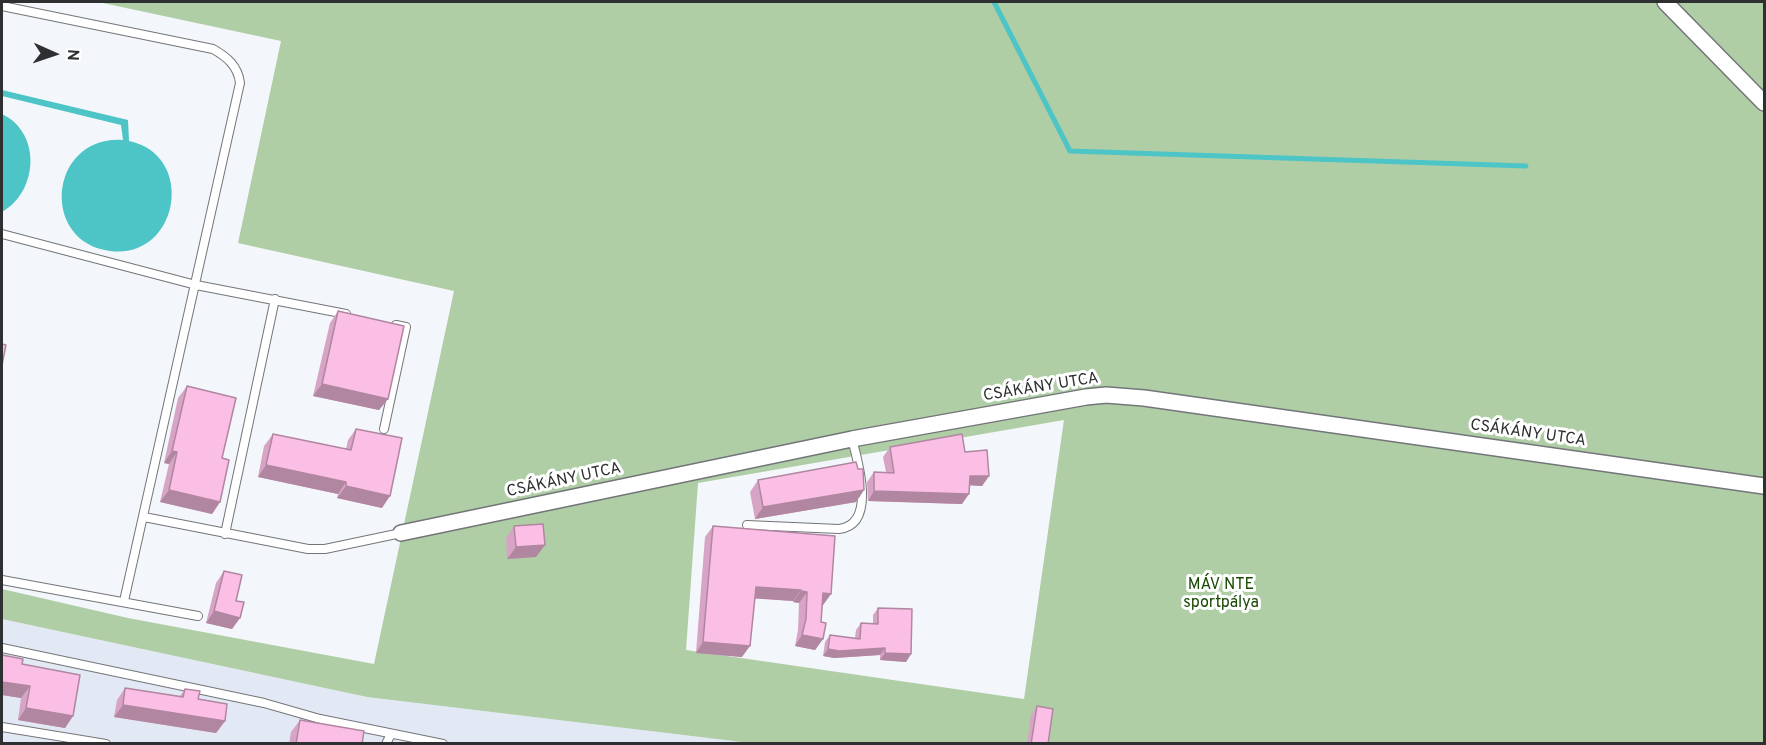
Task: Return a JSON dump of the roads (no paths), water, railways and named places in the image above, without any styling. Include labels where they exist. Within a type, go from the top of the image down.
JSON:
[{"type":"street","points":[[1665,2],[1764,103]]},
{"type":"street","name":"CSÁKÁNY UTCA","points":[[401,533],[852,439],[1086,397],[1123,396],[1764,486]]},
{"type":"lane","points":[[2,6],[213,49],[235,67],[240,83],[124,601]]},
{"type":"lane","points":[[2,234],[196,285],[352,315]]},
{"type":"lane","points":[[225,534],[275,299]]},
{"type":"lane","points":[[384,322],[406,327],[384,429]]},
{"type":"lane","points":[[747,525],[839,529],[851,525],[860,512],[862,502],[861,477],[852,439]]},
{"type":"lane","points":[[144,517],[308,549],[325,549],[401,533]]},
{"type":"lane","points":[[2,580],[198,616]]},
{"type":"lane","points":[[2,648],[264,703],[320,719],[443,744]]},
{"type":"lane","points":[[2,728],[106,744]]},
{"type":"lane","points":[[386,744],[391,734]]},
{"type":"water","points":[[2,90],[128,120],[129,141],[151,150],[164,165],[171,184],[171,205],[164,224],[152,240],[133,249],[110,251],[87,243],[72,229],[63,211],[62,190],[68,171],[80,154],[98,143],[123,140],[121,125],[2,96]]},
{"type":"water","points":[[2,114],[15,123],[24,135],[29,148],[30,163],[23,191],[14,203],[2,212]]},
{"type":"waterway","points":[[994,2],[1070,151],[1526,166]]},
{"type":"park label","name":"MÁV NTE sportpálya","points":[[1221,595]]}]
